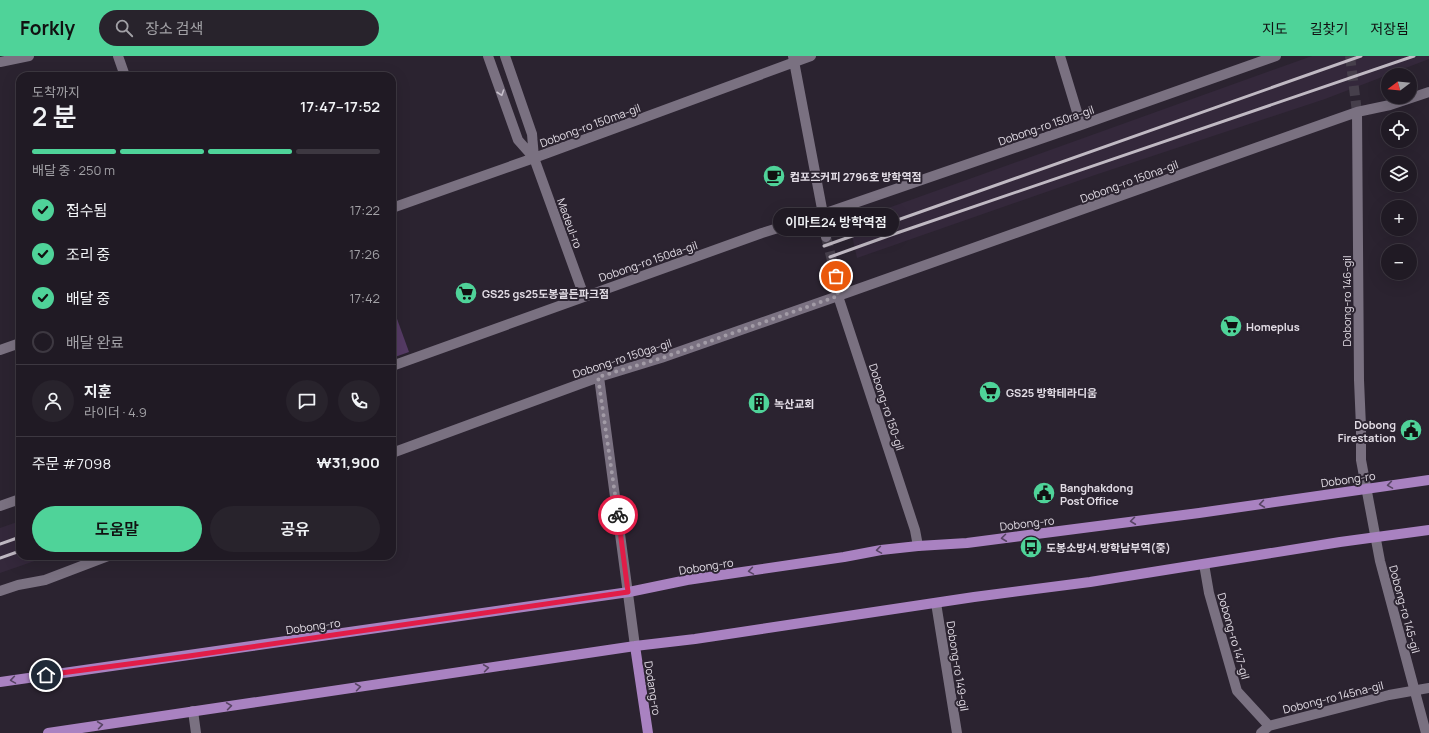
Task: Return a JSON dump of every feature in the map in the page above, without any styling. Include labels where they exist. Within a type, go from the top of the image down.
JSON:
[{"type":"main road","name":"Dobong-ro","points":[[0,682],[628,592],[686,580],[844,557],[881,550],[967,543],[1198,513],[1429,480]]},
{"type":"main road","points":[[48,733],[1429,530]]},
{"type":"main road","name":"Dodang-ro","points":[[635,646],[648,733]]},
{"type":"street","points":[[0,62],[30,56]]},
{"type":"street","points":[[118,56],[124,72]]},
{"type":"street","name":"Madeul-ro","points":[[488,56],[518,140],[534,158]]},
{"type":"street","name":"Madeul-ro","points":[[505,56],[532,134],[534,158],[584,296]]},
{"type":"street","name":"Dobong-ro 150ma-gil","points":[[396,207],[534,158],[794,59],[811,56]]},
{"type":"street","points":[[1060,56],[1081,125]]},
{"type":"street","name":"Dobong-ro 150ra-gil","points":[[823,214],[1276,56]]},
{"type":"street","points":[[794,59],[826,237]]},
{"type":"street","name":"Dobong-ro 150na-gil","points":[[838,296],[1357,112],[1390,105],[1429,92]]},
{"type":"street","name":"Dobong-ro 146-gil","points":[[1357,112],[1359,380],[1361,460],[1366,489]]},
{"type":"street","name":"Dobong-ro 150da-gil","points":[[396,365],[762,233],[823,214]]},
{"type":"street","name":"Dobong-ro 150-gil","points":[[836,276],[838,296],[915,530],[918,546]]},
{"type":"street","name":"Dobong-ro 150ga-gil","points":[[396,452],[598,377],[662,358],[838,296]]},
{"type":"street","points":[[0,350],[16,344]]},
{"type":"street","points":[[598,377],[635,646]]},
{"type":"street","name":"Dobong-ro 145-gil","points":[[1366,489],[1380,561],[1426,733]]},
{"type":"street","points":[[0,506],[16,500]]},
{"type":"street","points":[[0,592],[18,585],[45,580],[98,560]]},
{"type":"street","name":"Dobong-ro 147-gil","points":[[1204,564],[1208,593],[1237,690],[1265,731]]},
{"type":"street","name":"Dobong-ro 149-gil","points":[[936,603],[957,733]]},
{"type":"street","name":"Dobong-ro 145na-gil","points":[[1265,731],[1389,695],[1429,688]]},
{"type":"street","points":[[193,711],[196,733]]},
{"type":"shaded area","points":[[1312,56],[1429,56],[1429,59],[1406,68],[1381,68],[1381,77],[1325,99],[1095,175],[857,258],[849,222]]},
{"type":"shaded area","points":[[396,316],[409,352],[396,357]]},
{"type":"shaded area","points":[[16,522],[16,560],[37,560],[0,573],[0,528]]},
{"type":"tunnel","points":[[1350,56],[1357,112]]},
{"type":"tunnel","points":[[826,237],[836,276]]},
{"type":"railway","points":[[824,246],[1361,56]]},
{"type":"railway","points":[[830,257],[1414,56]]},
{"type":"railway","points":[[0,544],[16,538]]},
{"type":"railway","points":[[0,558],[16,552]]},
{"type":"way so far","points":[[618,515],[598,377],[662,358],[838,296],[836,276]]},
{"type":"place","name":"컴포즈커피 2796호 방학역점","points":[[774,176]]},
{"type":"place","name":"이마트24 방학역점","points":[[836,276]]},
{"type":"place","name":"GS25 gs25도봉골든파크점","points":[[466,293]]},
{"type":"place","name":"Homeplus","points":[[1231,326]]},
{"type":"place","name":"GS25 방학테라디움","points":[[990,392]]},
{"type":"place","name":"녹산교회","points":[[759,403]]},
{"type":"place","name":"Dobong Firestation","points":[[1411,430]]},
{"type":"place","name":"Banghakdong Post Office","points":[[1044,493]]},
{"type":"place","name":"도봉소방서.방학남부역(중)","points":[[1031,547]]},
{"type":"route","points":[[46,675],[189,656],[628,592],[618,515]]}]
